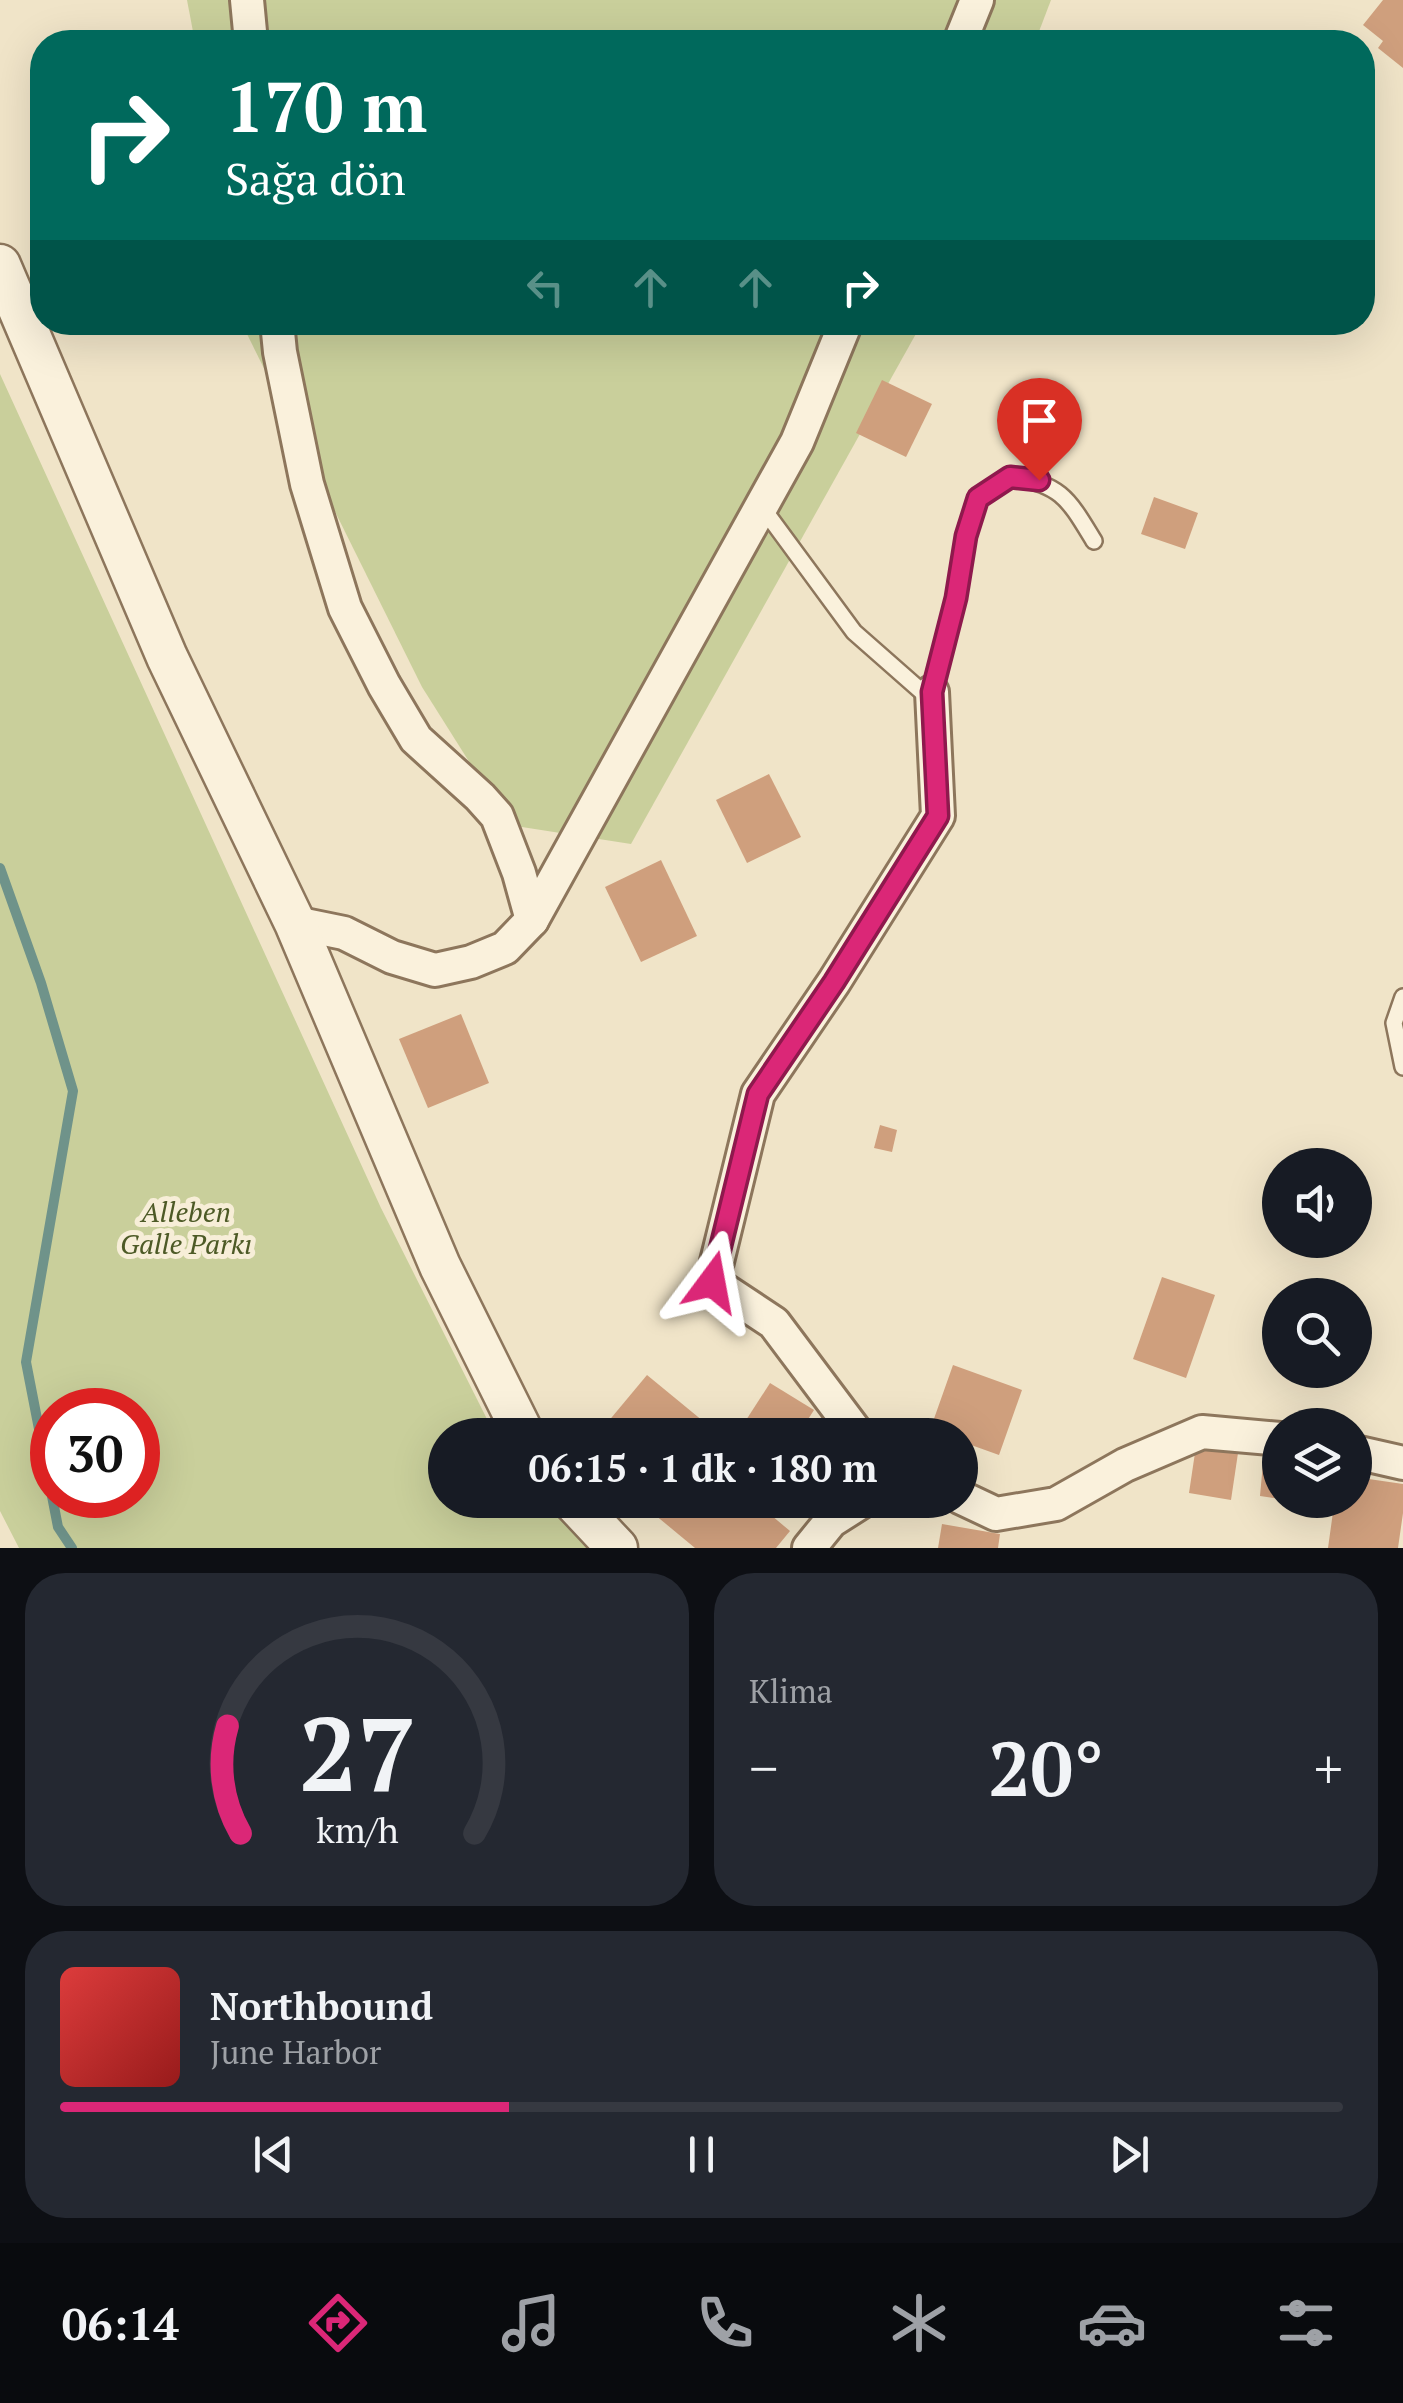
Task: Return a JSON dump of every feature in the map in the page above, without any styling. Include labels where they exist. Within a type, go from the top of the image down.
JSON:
[{"type":"street","points":[[246,0],[250,30]]},
{"type":"street","points":[[965,30],[978,0]]},
{"type":"street","points":[[0,265],[167,656],[295,923],[440,1266],[516,1418]]},
{"type":"street","points":[[279,335],[306,484],[345,608],[416,740],[497,816],[532,920]]},
{"type":"street","points":[[295,923],[344,933],[392,957],[436,970],[472,962],[505,948],[532,920],[797,442],[841,335]]},
{"type":"street","points":[[845,1418],[774,1323],[712,1282],[758,1094],[938,816],[932,696]]},
{"type":"street","points":[[978,1506],[996,1514],[1056,1504],[1125,1465],[1202,1432],[1262,1437]]},
{"type":"street","points":[[1372,1456],[1403,1462]]},
{"type":"street","points":[[589,1518],[618,1548]]},
{"type":"street","points":[[809,1548],[836,1518]]},
{"type":"lane","points":[[762,507],[854,632],[932,696],[956,598],[966,536],[978,498],[1010,477],[1039,480],[1071,502],[1094,541]]},
{"type":"lane","points":[[1403,996],[1394,1024],[1403,1067]]},
{"type":"green space","points":[[187,0],[1051,0],[1040,30],[193,30]]},
{"type":"green space","points":[[247,335],[915,335],[631,844],[509,825],[422,687]]},
{"type":"green space","name":"Alleben Galle Parkı","points":[[0,374],[381,1208],[486,1418],[428,1418],[428,1518],[562,1518],[589,1548],[19,1548],[0,1511]]},
{"type":"building","points":[[1383,0],[1403,0],[1403,68],[1378,48],[1383,41],[1375,30],[1363,25]]},
{"type":"building","points":[[882,380],[932,404],[906,457],[856,433]]},
{"type":"building","points":[[1154,497],[1198,513],[1185,549],[1141,534]]},
{"type":"building","points":[[769,774],[801,837],[747,863],[716,800]]},
{"type":"building","points":[[661,860],[697,936],[641,962],[605,887]]},
{"type":"building","points":[[461,1014],[489,1083],[428,1108],[399,1039]]},
{"type":"building","points":[[880,1125],[897,1130],[892,1152],[874,1148]]},
{"type":"building","points":[[1162,1277],[1215,1295],[1186,1378],[1133,1359]]},
{"type":"building","points":[[953,1365],[1022,1390],[999,1455],[978,1447],[978,1418],[934,1418]]},
{"type":"building","points":[[647,1375],[699,1418],[611,1418]]},
{"type":"building","points":[[770,1383],[814,1410],[809,1418],[747,1418]]},
{"type":"building","points":[[1196,1446],[1238,1453],[1231,1500],[1189,1493]]},
{"type":"building","points":[[1372,1479],[1403,1484],[1398,1548],[1328,1548],[1332,1518],[1372,1518]]},
{"type":"building","points":[[659,1518],[774,1518],[790,1531],[776,1548],[695,1548]]},
{"type":"building","points":[[942,1524],[1000,1534],[998,1548],[938,1548]]},
{"type":"waterway","points":[[0,868],[41,983],[73,1091],[26,1362],[58,1527],[72,1548]]},
{"type":"route","points":[[712,1282],[758,1094],[938,816],[932,692],[978,498],[1010,477],[1039,480]]}]
